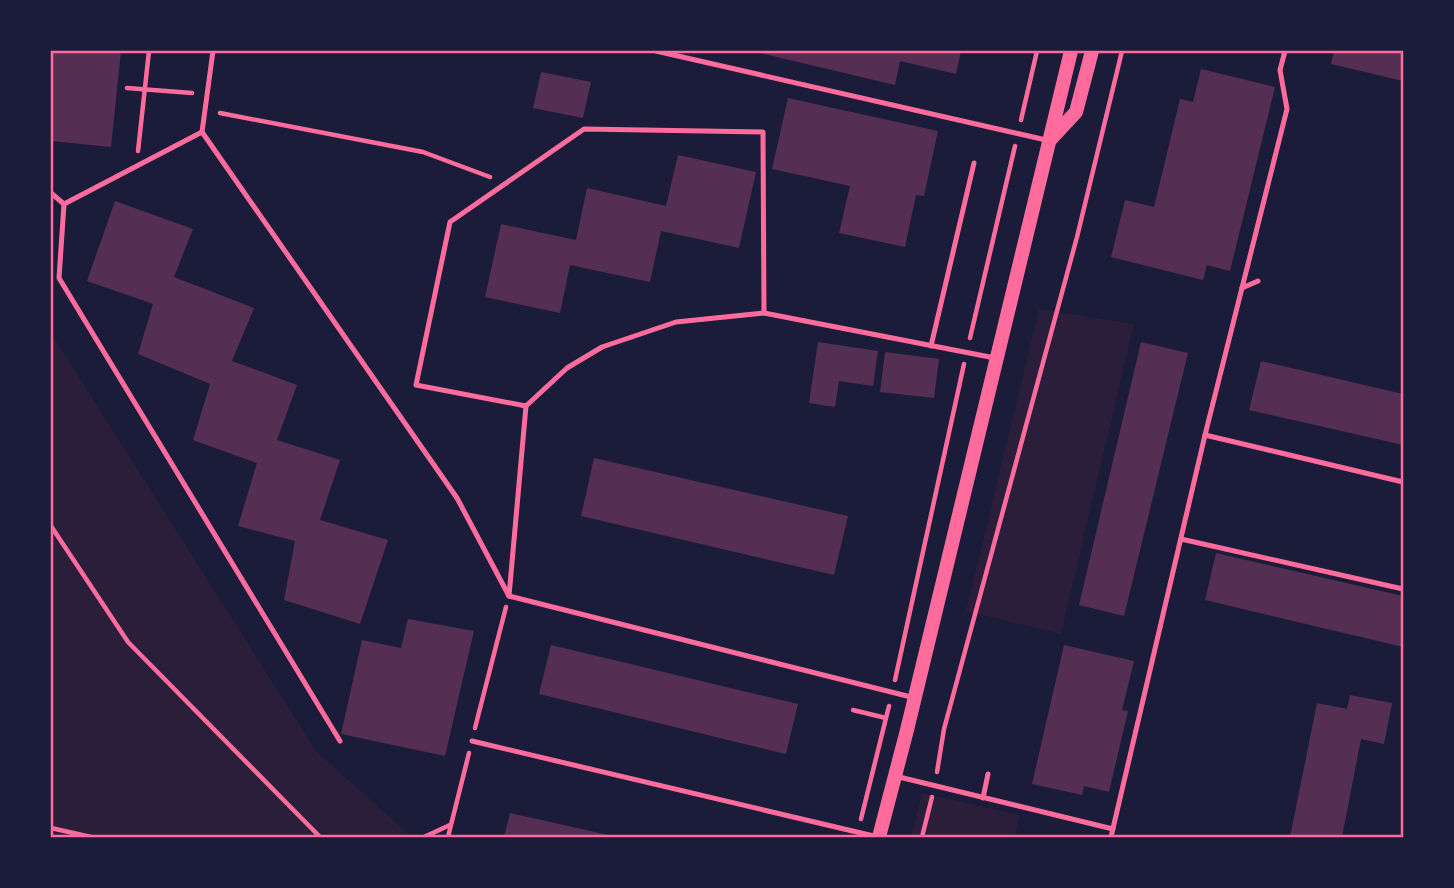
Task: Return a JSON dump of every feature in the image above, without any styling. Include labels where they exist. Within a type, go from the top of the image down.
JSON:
[{"type":"main road","points":[[878,837],[915,698],[1070,51]]},
{"type":"main road","points":[[1049,141],[1076,112],[1092,51]]},
{"type":"lane","points":[[214,51],[202,132],[457,498],[509,596],[915,698]]},
{"type":"lane","points":[[656,51],[1049,141]]},
{"type":"lane","points":[[1111,837],[1205,435],[1287,108],[1280,70],[1285,51]]},
{"type":"lane","points":[[526,406],[416,385],[450,222],[584,129],[763,132],[764,313]]},
{"type":"lane","points":[[64,204],[202,132]]},
{"type":"lane","points":[[931,346],[974,163]]},
{"type":"lane","points":[[51,193],[64,204]]},
{"type":"lane","points":[[64,204],[59,278],[340,740]]},
{"type":"lane","points":[[1242,288],[1258,281]]},
{"type":"lane","points":[[509,596],[526,406],[567,368],[602,348],[676,323],[764,313],[997,359]]},
{"type":"lane","points":[[1205,435],[1403,482]]},
{"type":"lane","points":[[1181,539],[1403,589]]},
{"type":"lane","points":[[472,741],[878,837]]},
{"type":"lane","points":[[983,797],[988,774]]},
{"type":"lane","points":[[895,776],[1113,829]]},
{"type":"path","points":[[136,166],[149,51]]},
{"type":"path","points":[[858,833],[1037,51]]},
{"type":"path","points":[[944,729],[1073,250],[1122,51]]},
{"type":"path","points":[[127,88],[207,94]]},
{"type":"path","points":[[205,110],[423,152],[506,183]]},
{"type":"path","points":[[51,526],[128,642],[320,837]]},
{"type":"path","points":[[448,837],[509,596]]},
{"type":"path","points":[[853,710],[886,718]]},
{"type":"path","points":[[424,837],[451,825]]},
{"type":"path","points":[[51,828],[91,837]]},
{"type":"shaded area","points":[[1039,309],[1134,324],[1061,634],[966,611]]},
{"type":"shaded area","points":[[51,333],[316,751],[412,837],[51,837]]},
{"type":"shaded area","points":[[922,793],[1020,815],[1015,837],[911,837]]},
{"type":"building","points":[[51,51],[121,51],[111,147],[51,141]]},
{"type":"building","points":[[752,51],[961,51],[956,74],[900,61],[895,85]]},
{"type":"building","points":[[1334,51],[1403,51],[1403,81],[1331,64]]},
{"type":"building","points":[[1201,69],[1275,87],[1230,271],[1207,265],[1203,280],[1111,257],[1125,200],[1154,207],[1180,99],[1193,102]]},
{"type":"building","points":[[541,72],[591,82],[583,118],[533,108]]},
{"type":"building","points":[[788,98],[938,131],[924,196],[916,195],[905,247],[839,233],[850,186],[772,169]]},
{"type":"building","points":[[678,155],[756,172],[739,248],[661,231],[650,282],[570,265],[560,313],[485,297],[501,224],[576,240],[587,188],[666,206]]},
{"type":"building","points":[[115,201],[193,229],[174,277],[254,308],[232,361],[297,385],[277,440],[340,460],[320,520],[388,540],[360,624],[284,600],[295,541],[238,526],[257,463],[193,440],[210,384],[138,354],[153,304],[87,281]]},
{"type":"building","points":[[818,342],[878,351],[873,386],[839,381],[835,407],[809,403]]},
{"type":"building","points":[[1141,342],[1188,353],[1124,616],[1079,605]]},
{"type":"building","points":[[885,352],[939,359],[934,398],[880,392]]},
{"type":"building","points":[[1261,361],[1403,394],[1403,445],[1249,410]]},
{"type":"building","points":[[594,458],[848,516],[834,575],[581,516]]},
{"type":"building","points":[[1216,553],[1403,596],[1403,647],[1205,600]]},
{"type":"building","points":[[408,619],[474,631],[445,756],[341,734],[362,640],[401,648]]},
{"type":"building","points":[[551,645],[798,704],[786,754],[539,694]]},
{"type":"building","points":[[1064,645],[1134,661],[1122,710],[1128,711],[1109,792],[1084,786],[1082,795],[1032,784]]},
{"type":"building","points":[[1350,695],[1392,703],[1384,744],[1361,739],[1342,837],[1290,837],[1317,703],[1347,709]]},
{"type":"building","points":[[510,813],[613,836],[613,837],[504,837]]}]
